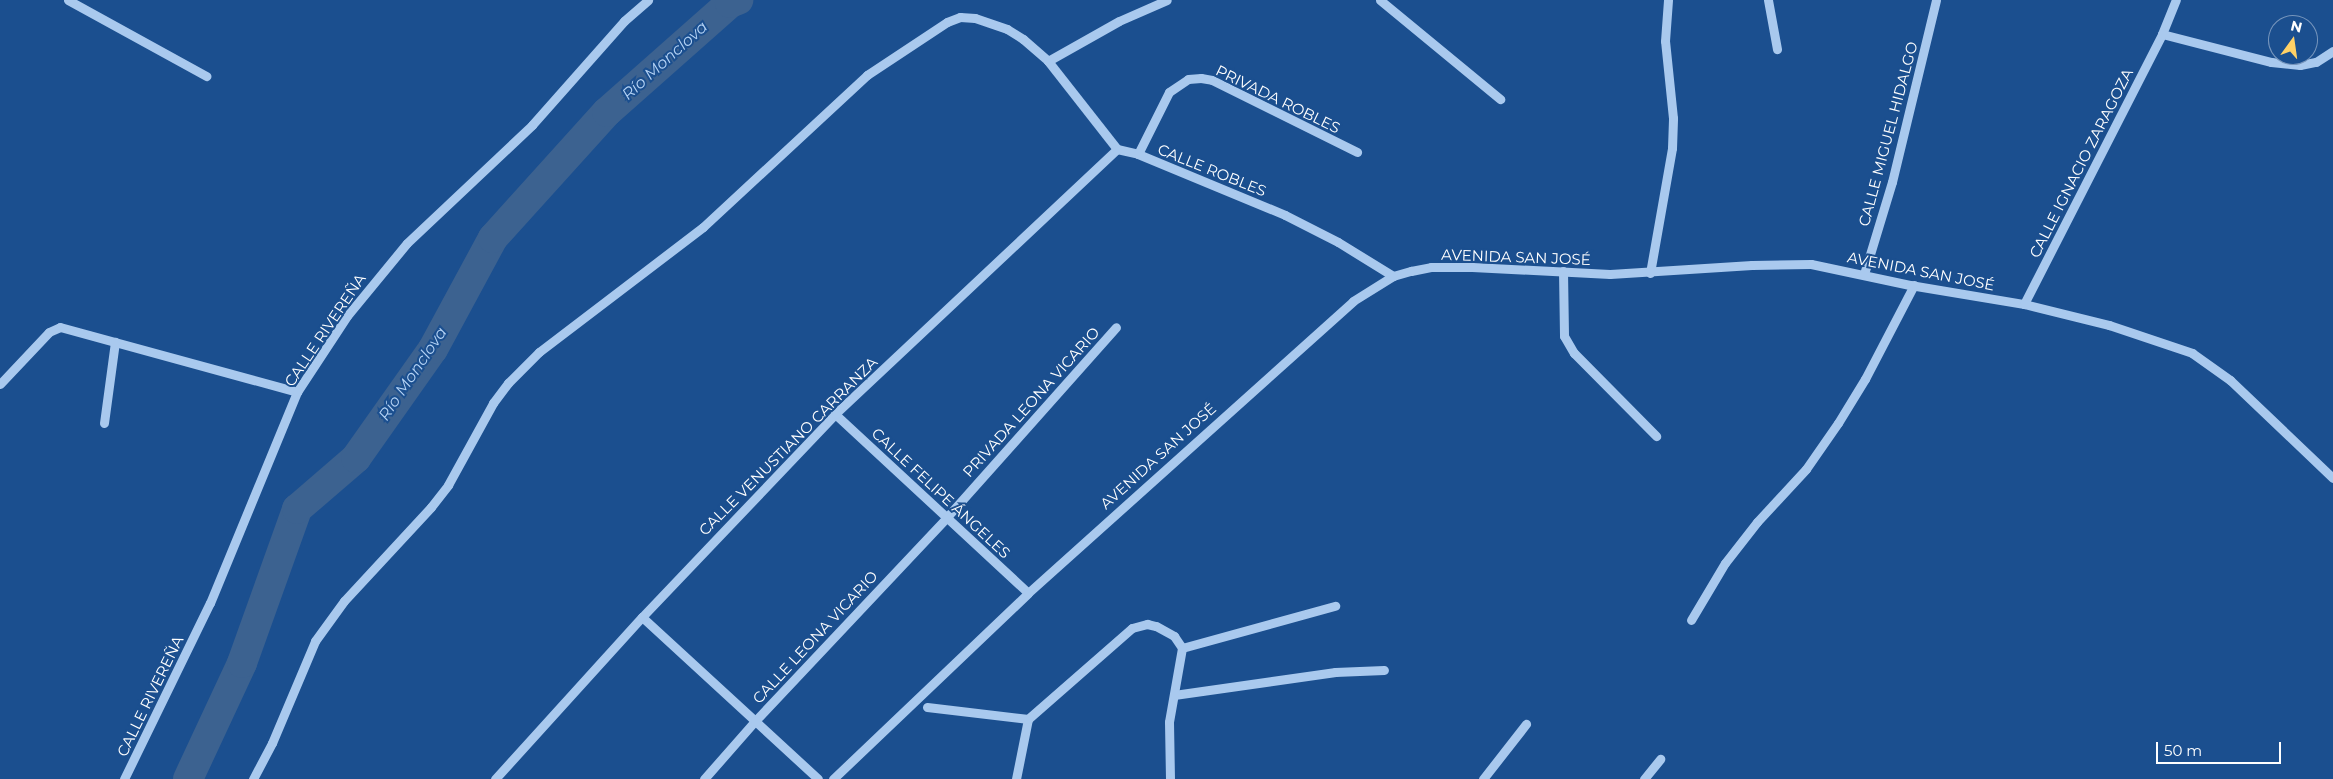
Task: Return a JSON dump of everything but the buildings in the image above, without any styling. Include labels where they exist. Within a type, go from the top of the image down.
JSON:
[{"type":"street","points":[[68,0],[206,76]]},
{"type":"street","name":"CALLE RIVEREÑA","points":[[124,779],[210,602],[297,392],[347,316],[407,243],[532,125],[624,21],[648,0]]},
{"type":"street","points":[[1048,61],[1119,21],[1167,0]]},
{"type":"street","points":[[1380,0],[1500,99]]},
{"type":"street","points":[[1650,273],[1672,148],[1674,118],[1665,41],[1668,0]]},
{"type":"street","points":[[1768,0],[1777,49]]},
{"type":"street","name":"CALLE MIGUEL HIDALGO","points":[[1864,274],[1892,182],[1936,0]]},
{"type":"street","name":"CALLE IGNACIO ZARAGOZA","points":[[2024,304],[2162,34],[2176,0]]},
{"type":"street","points":[[253,779],[272,743],[308,654],[326,626],[344,601],[431,507],[452,477],[493,403],[508,383],[539,352],[703,227],[867,75],[947,22],[960,17],[990,22],[1023,39],[1048,61],[1117,149]]},
{"type":"street","points":[[2162,34],[2271,62],[2300,65],[2316,62],[2333,51]]},
{"type":"street","name":"PRIVADA ROBLES","points":[[1138,154],[1169,92],[1188,79],[1201,78],[1212,80],[1357,152]]},
{"type":"street","name":"CALLE ROBLES","points":[[1117,149],[1138,154],[1285,215],[1338,242],[1393,276]]},
{"type":"street","name":"CALLE VENUSTIANO CARRANZA","points":[[495,779],[642,617],[835,414],[1117,149]]},
{"type":"street","name":"AVENIDA SAN JOSÉ","points":[[833,779],[1028,593],[1352,301],[1393,276],[1431,268],[1472,267],[1610,274],[1650,273],[1752,264],[1811,264],[1914,285],[2024,304],[2118,328],[2192,353],[2230,380],[2333,478]]},
{"type":"street","points":[[1563,271],[1564,336],[1574,352],[1656,436]]},
{"type":"street","points":[[1691,620],[1725,563],[1756,522],[1806,469],[1838,423],[1865,379],[1914,285]]},
{"type":"street","name":"PRIVADA LEONA VICARIO","points":[[947,517],[1116,327]]},
{"type":"street","points":[[0,384],[49,332],[67,328],[297,392]]},
{"type":"street","points":[[104,423],[115,342]]},
{"type":"street","name":"CALLE FELIPE ÁNGELES","points":[[835,414],[1028,593]]},
{"type":"street","name":"CALLE LEONA VICARIO","points":[[704,779],[755,721],[947,517]]},
{"type":"street","points":[[1182,648],[1335,606]]},
{"type":"street","points":[[642,617],[818,779]]},
{"type":"street","points":[[1016,779],[1028,719],[1132,628],[1147,624],[1156,626],[1174,636],[1182,648],[1170,722],[1170,779]]},
{"type":"street","points":[[1174,694],[1335,672],[1384,670]]},
{"type":"street","points":[[926,707],[1028,719]]},
{"type":"street","points":[[1483,779],[1526,724]]},
{"type":"street","points":[[1644,779],[1660,759]]},
{"type":"waterway","name":"Río Monclova","points":[[188,779],[242,663],[297,509],[356,458],[433,349],[493,238],[607,112],[730,3],[738,0]]}]
